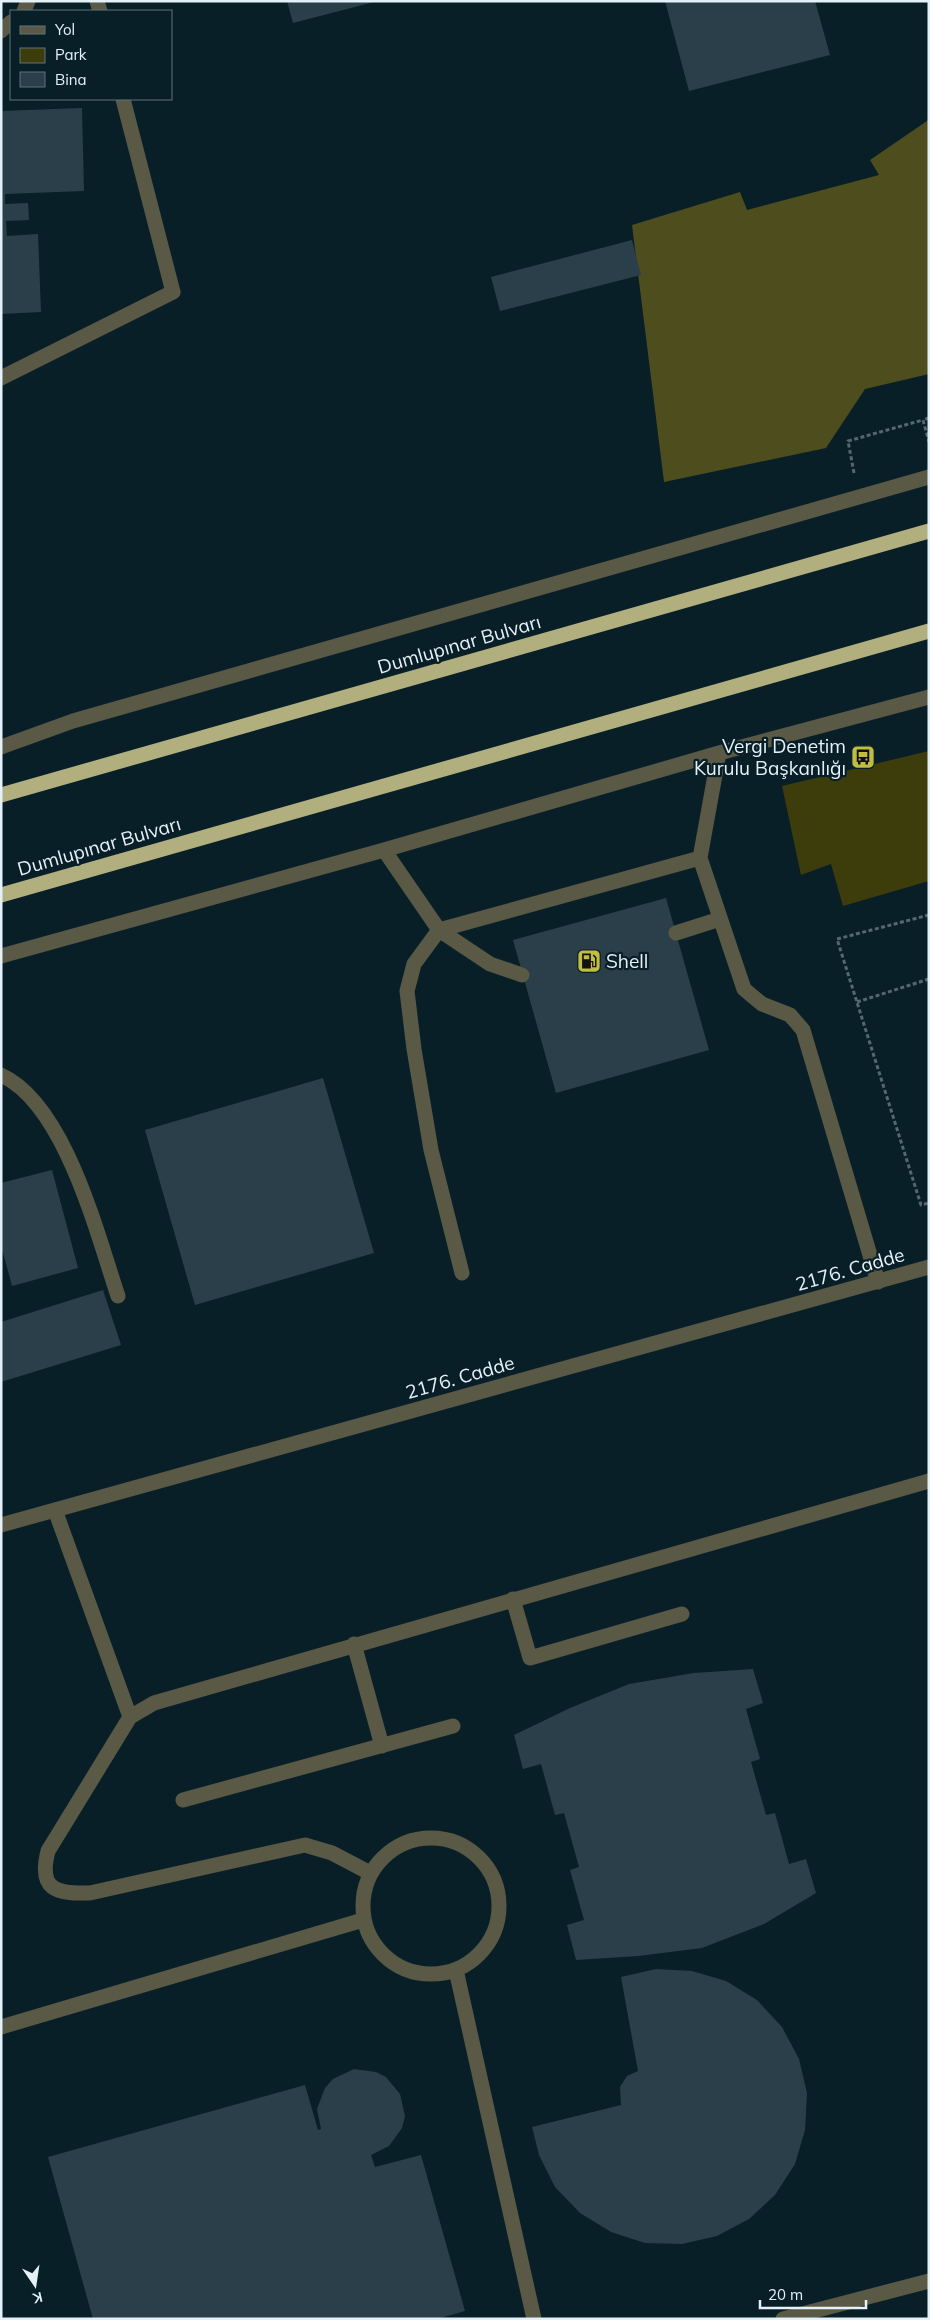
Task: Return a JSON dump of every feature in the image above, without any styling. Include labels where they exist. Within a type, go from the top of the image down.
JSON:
[{"type":"highway","name":"Dumlupınar Bulvarı","points":[[1,795],[929,531]]},
{"type":"highway","name":"Dumlupınar Bulvarı","points":[[1,895],[929,631]]},
{"type":"street","points":[[1,378],[173,292],[123,100]]},
{"type":"street","points":[[1,748],[73,721],[929,477]]},
{"type":"street","points":[[1,956],[384,850],[719,753],[929,697]]},
{"type":"street","points":[[719,753],[700,858],[744,989],[762,1004],[790,1016],[803,1030],[878,1282]]},
{"type":"street","points":[[384,850],[439,930],[490,964],[522,975]]},
{"type":"street","points":[[462,1273],[432,1150],[414,1049],[408,991],[414,964],[439,930],[700,858]]},
{"type":"street","points":[[676,933],[720,919]]},
{"type":"street","points":[[1,1075],[26,1091],[54,1128],[79,1182],[118,1296]]},
{"type":"street","name":"2176. Cadde","points":[[1,1525],[929,1268]]},
{"type":"street","points":[[370,1873],[332,1853],[305,1845],[90,1893],[66,1894],[53,1889],[45,1879],[44,1866],[48,1851],[130,1717],[154,1703],[354,1644],[929,1481]]},
{"type":"street","points":[[55,1510],[130,1717]]},
{"type":"street","points":[[513,1599],[530,1658],[682,1614]]},
{"type":"street","points":[[354,1644],[382,1746]]},
{"type":"street","points":[[183,1800],[452,1726]]},
{"type":"street","points":[[429,1838],[453,1841],[474,1853],[490,1871],[498,1892],[498,1917],[491,1939],[476,1958],[456,1970],[432,1975],[409,1972],[388,1960],[372,1942],[363,1920],[363,1896],[370,1873],[385,1855],[406,1842],[429,1838]]},
{"type":"street","points":[[1,2027],[363,1920]]},
{"type":"street","points":[[456,1970],[534,2319]]},
{"type":"street","points":[[783,2319],[929,2281]]},
{"type":"path","points":[[848,441],[929,418]]},
{"type":"path","points":[[922,420],[929,442]]},
{"type":"path","points":[[929,914],[837,939],[921,1205],[929,1203]]},
{"type":"path","points":[[857,1002],[929,979]]},
{"type":"green space","points":[[929,751],[929,881],[843,906],[831,864],[801,875],[782,786]]},
{"type":"shaded area","points":[[929,117],[929,374],[865,389],[826,448],[664,482],[632,225],[740,192],[747,210],[879,175],[870,160],[927,121]]},
{"type":"building","points":[[287,1],[374,1],[374,2],[293,23]]},
{"type":"building","points":[[665,1],[815,1],[830,55],[689,91]]},
{"type":"building","points":[[82,108],[84,191],[5,194],[5,204],[28,203],[29,220],[6,221],[7,236],[38,234],[41,312],[1,314],[1,111]]},
{"type":"building","points":[[632,240],[641,275],[500,311],[491,277]]},
{"type":"building","points":[[666,898],[709,1050],[556,1093],[513,940]]},
{"type":"building","points":[[323,1078],[374,1253],[195,1305],[145,1130]]},
{"type":"building","points":[[52,1170],[78,1268],[12,1286],[1,1245],[1,1183]]},
{"type":"building","points":[[103,1290],[121,1345],[1,1382],[1,1322]]},
{"type":"building","points":[[753,1669],[763,1703],[746,1709],[760,1759],[751,1762],[766,1815],[775,1813],[789,1864],[806,1859],[816,1893],[764,1924],[702,1948],[638,1956],[576,1960],[567,1925],[584,1920],[570,1870],[579,1867],[564,1813],[555,1815],[541,1764],[523,1769],[514,1735],[570,1708],[629,1684],[694,1673]]},
{"type":"building","points":[[656,1969],[692,1971],[726,1981],[757,2000],[782,2027],[799,2059],[807,2093],[805,2130],[795,2164],[775,2195],[749,2219],[717,2236],[682,2244],[645,2243],[611,2232],[580,2213],[555,2187],[539,2155],[532,2127],[621,2105],[620,2087],[627,2076],[638,2071],[621,1977]]},
{"type":"building","points":[[354,2069],[376,2072],[386,2077],[400,2094],[405,2116],[402,2128],[389,2146],[371,2155],[375,2167],[421,2155],[465,2311],[437,2319],[93,2319],[48,2157],[305,2085],[318,2130],[321,2129],[317,2109],[325,2088],[333,2079]]},
{"type":"place","name":"Vergi Denetim Kurulu Başkanlığı","points":[[863,757]]},
{"type":"place","name":"Shell","points":[[589,961]]}]
